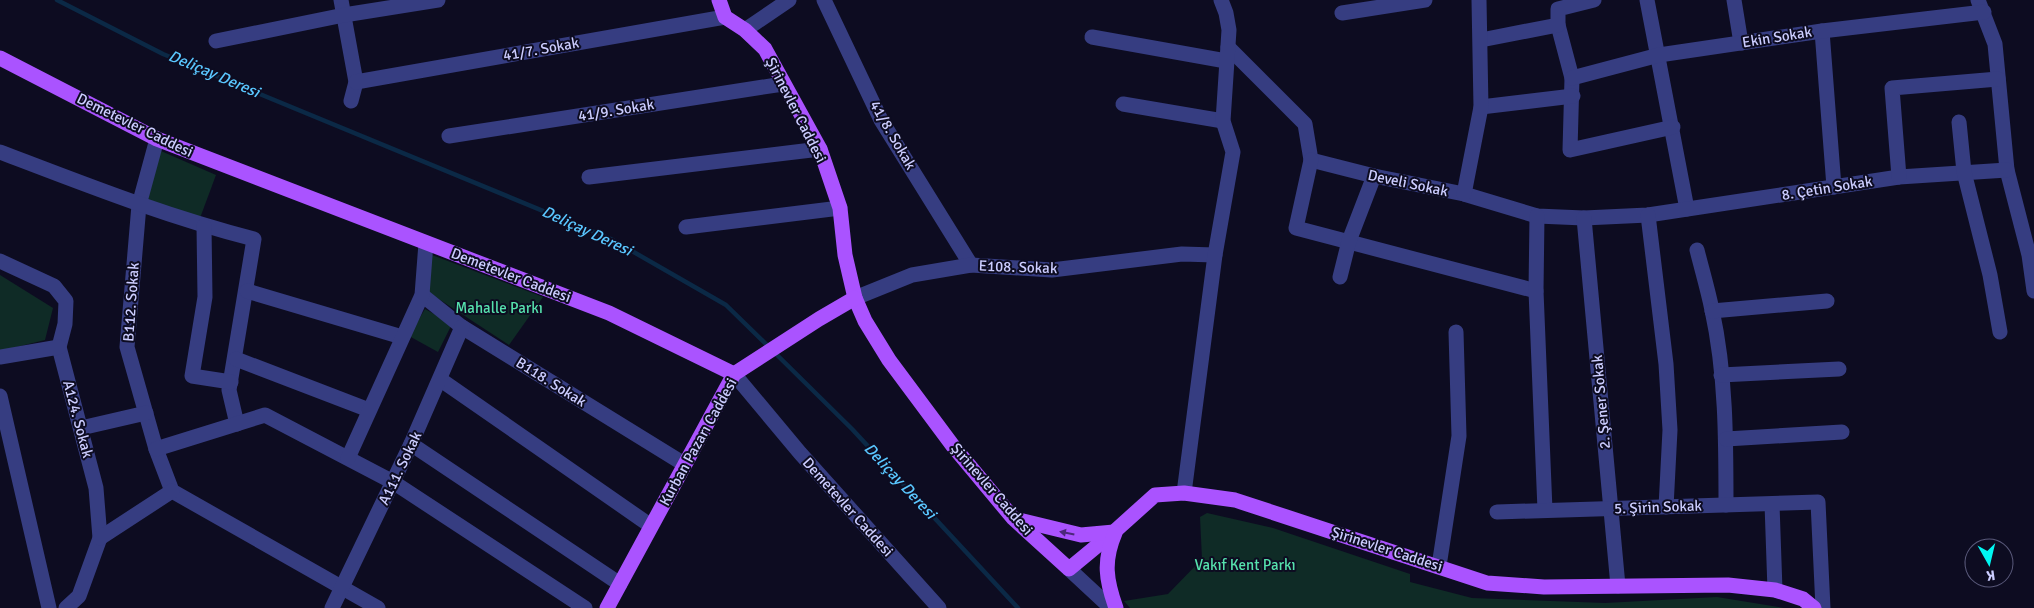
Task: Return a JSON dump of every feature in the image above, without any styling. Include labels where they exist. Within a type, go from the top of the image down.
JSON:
[{"type":"main road","points":[[719,0],[725,17]]},
{"type":"main road","name":"Şirinevler Caddesi","points":[[725,17],[745,30],[765,49],[820,149],[840,208],[846,255],[856,298],[865,321],[889,360],[953,446],[1013,518],[1069,569],[1155,495],[1184,492],[1236,500],[1487,583],[1544,587],[1728,585],[1775,590],[1803,599],[1814,608]]},
{"type":"main road","name":"Demetevler Caddesi","points":[[0,58],[157,139],[609,312],[739,371]]},
{"type":"main road","name":"Kurban Pazarı Caddesi","points":[[607,608],[684,464],[739,371],[819,318],[856,298]]},
{"type":"main road","points":[[1013,518],[1080,536],[1115,531],[1106,561],[1110,590],[1116,608]]},
{"type":"street","points":[[341,0],[356,82],[351,101]]},
{"type":"street","points":[[216,41],[438,0]]},
{"type":"street","points":[[745,30],[789,0]]},
{"type":"street","name":"41/8. Sokak","points":[[824,0],[881,120],[971,266]]},
{"type":"street","points":[[1184,492],[1215,255],[1233,152],[1223,121],[1228,21],[1221,0]]},
{"type":"street","points":[[1342,14],[1423,0]]},
{"type":"street","points":[[1464,194],[1481,107],[1479,0]]},
{"type":"street","points":[[1594,0],[1558,9],[1558,25],[1572,78],[1570,150],[1673,126]]},
{"type":"street","points":[[1647,0],[1673,126],[1687,209]]},
{"type":"street","points":[[1734,0],[1741,43]]},
{"type":"street","points":[[1981,6],[1995,44],[2007,170],[2029,255],[2034,291]]},
{"type":"street","name":"Ekin Sokak","points":[[1572,78],[1659,55],[1981,6]]},
{"type":"street","name":"41/7. Sokak","points":[[356,82],[725,17]]},
{"type":"street","points":[[1481,40],[1558,25]]},
{"type":"street","points":[[1822,30],[1834,187]]},
{"type":"street","points":[[1092,37],[1227,54],[1305,124],[1311,160],[1296,228],[1536,291]]},
{"type":"street","points":[[1899,178],[1892,88],[1998,79]]},
{"type":"street","name":"41/9. Sokak","points":[[449,136],[783,84]]},
{"type":"street","points":[[1481,107],[1573,96]]},
{"type":"street","points":[[1123,104],[1223,121]]},
{"type":"street","points":[[1959,122],[1964,172],[1990,275],[2000,332]]},
{"type":"street","name":"B112. Sokak","points":[[157,139],[139,205],[127,347],[156,449],[172,492]]},
{"type":"street","points":[[589,177],[820,149]]},
{"type":"street","points":[[0,152],[139,205],[204,226],[254,239],[236,359],[229,390],[237,424]]},
{"type":"street","name":"Develi Sokak","points":[[1311,160],[1374,176],[1464,194],[1537,216],[1584,218],[1648,215]]},
{"type":"street","name":"8. Çetin Sokak","points":[[1648,215],[1899,178],[2007,170]]},
{"type":"street","points":[[1340,277],[1350,241],[1374,176]]},
{"type":"street","points":[[686,228],[840,208]]},
{"type":"street","points":[[1648,215],[1666,364],[1670,430],[1666,507]]},
{"type":"street","points":[[1537,216],[1536,291],[1545,510]]},
{"type":"street","name":"2. Şener Sokak","points":[[1584,218],[1618,586]]},
{"type":"street","points":[[204,226],[205,297],[192,376],[231,382]]},
{"type":"street","points":[[348,458],[422,295],[426,243]]},
{"type":"street","points":[[1697,250],[1712,311],[1721,375],[1726,439],[1726,506]]},
{"type":"street","name":"E108. Sokak","points":[[856,298],[912,275],[971,266],[1052,270],[1182,254],[1215,255]]},
{"type":"street","points":[[0,261],[54,286],[66,301],[65,324],[58,347],[0,358]]},
{"type":"street","points":[[247,291],[402,337]]},
{"type":"street","name":"B118. Sokak","points":[[422,295],[462,327],[684,464]]},
{"type":"street","points":[[1712,311],[1827,301]]},
{"type":"street","name":"A111. Sokak","points":[[332,608],[412,444],[441,380],[462,327]]},
{"type":"street","points":[[1440,566],[1458,436],[1456,332]]},
{"type":"street","name":"A124. Sokak","points":[[58,347],[96,488],[100,538],[79,596],[66,608]]},
{"type":"street","points":[[236,359],[370,410]]},
{"type":"street","points":[[1721,375],[1839,369]]},
{"type":"street","name":"Demetevler Caddesi","points":[[739,371],[800,453],[939,608]]},
{"type":"street","points":[[441,380],[651,526]]},
{"type":"street","points":[[0,396],[49,608]]},
{"type":"street","points":[[80,428],[146,413]]},
{"type":"street","points":[[156,449],[265,415],[393,482],[585,608]]},
{"type":"street","points":[[1726,439],[1842,432]]},
{"type":"street","points":[[412,444],[620,584]]},
{"type":"street","points":[[100,538],[172,492],[378,608]]},
{"type":"street","name":"5. Şirin Sokak","points":[[1497,512],[1818,502],[1823,608]]},
{"type":"street","points":[[1772,504],[1775,590]]},
{"type":"street","points":[[1069,569],[1112,608]]},
{"type":"green space","points":[[161,151],[216,175],[200,218],[145,199]]},
{"type":"green space","name":"Mahalle Parkı","points":[[432,255],[543,297],[509,345],[425,290]]},
{"type":"green space","points":[[0,275],[53,308],[45,340],[0,351]]},
{"type":"green space","points":[[425,309],[452,324],[438,352],[409,336]]},
{"type":"green space","name":"Vakıf Kent Parkı","points":[[1207,513],[1273,528],[1410,574],[1410,582],[1472,598],[1605,603],[1717,597],[1784,608],[1130,608],[1124,601],[1168,594],[1202,559],[1200,517]]},
{"type":"waterway","name":"Deliçay Deresi","points":[[57,0],[163,54],[611,239],[726,305],[769,347]]},
{"type":"waterway","name":"Deliçay Deresi","points":[[774,352],[852,429],[1018,608]]}]
